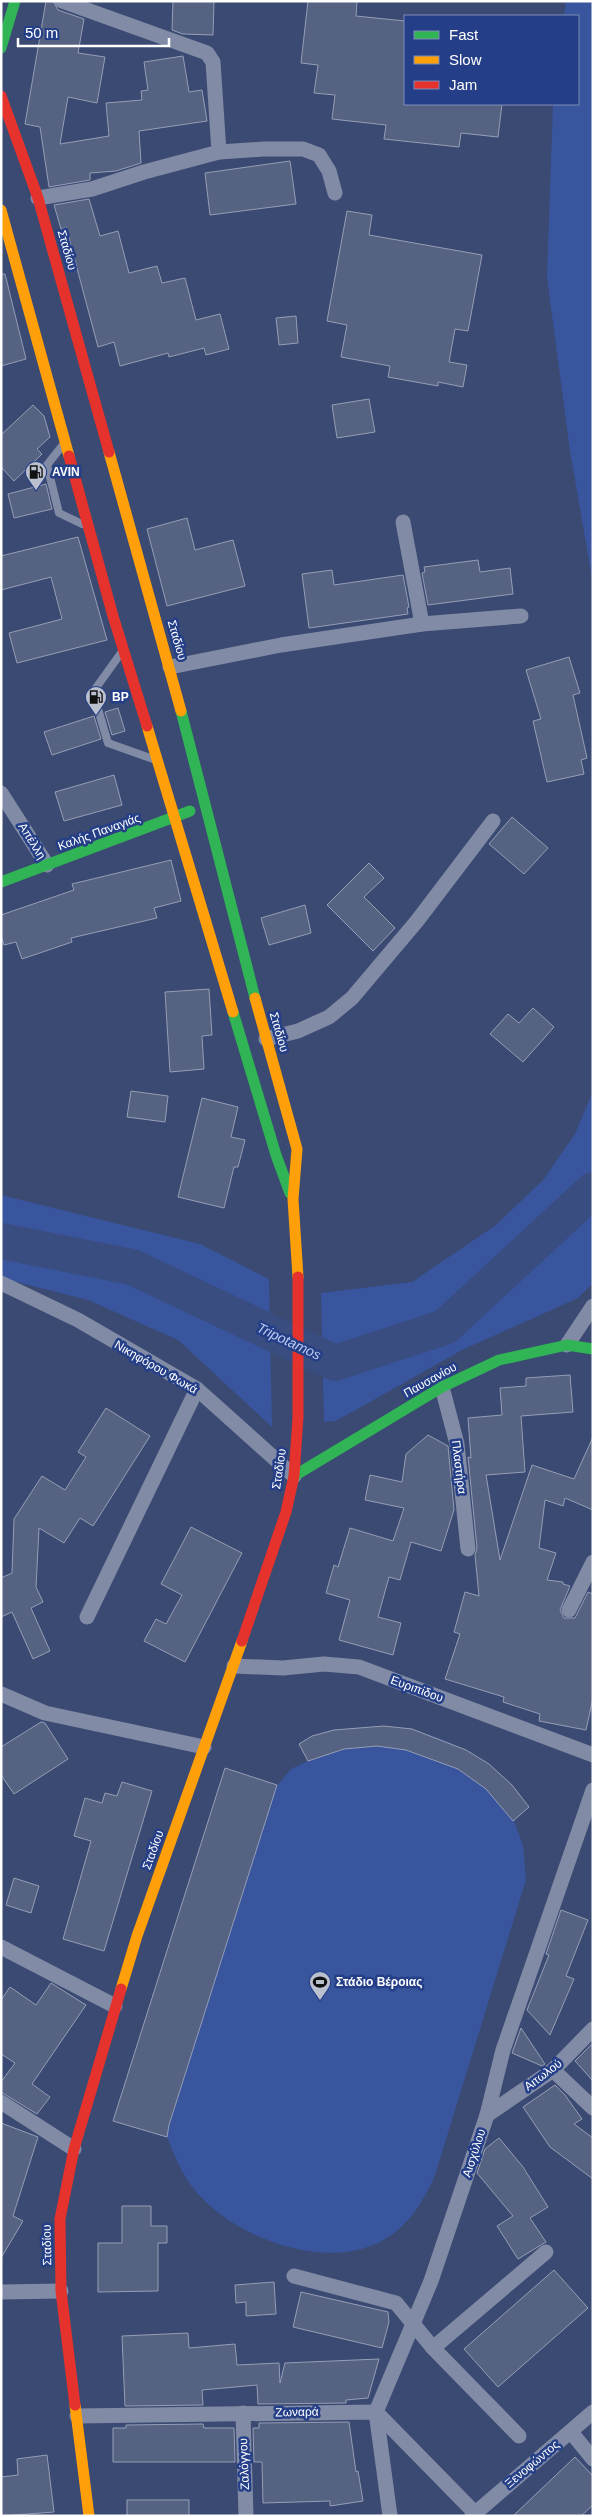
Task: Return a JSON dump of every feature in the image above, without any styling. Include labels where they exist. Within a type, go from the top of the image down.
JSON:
[{"type":"main road","points":[[1,48],[15,1]]},
{"type":"main road","name":"Σταδίου","points":[[1,96],[38,198],[170,667],[204,804],[296,1149],[293,1199],[298,1272],[298,1418],[294,1476],[286,1512],[234,1666],[137,1936],[74,2149],[60,2219],[61,2291],[90,2516]]},
{"type":"main road","name":"Σταδίου","points":[[2,216],[124,650],[276,1155],[293,1199]]},
{"type":"main road","name":"Καλής Παναγιάς","points":[[1,882],[176,818],[204,804]]},
{"type":"main road","name":"Παυσανίου","points":[[294,1476],[442,1387],[499,1360],[566,1345],[593,1349]]},
{"type":"street","points":[[62,1],[206,53],[213,62],[219,152]]},
{"type":"street","points":[[38,198],[92,188],[219,152],[303,149],[319,155],[329,171],[336,193]]},
{"type":"street","points":[[403,522],[422,624]]},
{"type":"street","points":[[170,667],[281,645],[422,624],[521,616]]},
{"type":"street","name":"Απέλλη","points":[[1,792],[47,865]]},
{"type":"street","points":[[266,1039],[298,1031],[329,1017],[352,998],[417,921],[493,821]]},
{"type":"street","name":"Νικηφόρου Φωκά","points":[[1,1283],[78,1320],[198,1389],[294,1476]]},
{"type":"street","points":[[566,1345],[593,1306]]},
{"type":"street","name":"Πλαστήρα","points":[[442,1387],[457,1444],[468,1549]]},
{"type":"street","points":[[87,1616],[198,1389]]},
{"type":"street","points":[[569,1610],[593,1562]]},
{"type":"street","name":"Ευριπίδου","points":[[234,1666],[283,1668],[324,1664],[359,1667],[593,1755]]},
{"type":"street","points":[[1,1694],[45,1713],[204,1747]]},
{"type":"street","name":"Αισχύλου","points":[[376,2412],[431,2281],[487,2115],[503,2050],[593,1790]]},
{"type":"street","points":[[1,1947],[115,2006]]},
{"type":"street","name":"Αιτωλού","points":[[487,2115],[553,2070],[593,2029]]},
{"type":"street","points":[[553,2070],[593,2108]]},
{"type":"street","points":[[1,2102],[74,2149]]},
{"type":"street","points":[[433,2348],[546,2252]]},
{"type":"street","points":[[294,2276],[396,2304],[433,2348],[519,2436]]},
{"type":"street","points":[[1,2292],[61,2291]]},
{"type":"street","points":[[376,2412],[473,2514]]},
{"type":"street","points":[[376,2412],[390,2516]]},
{"type":"street","name":"Ζωναρά","points":[[77,2416],[376,2412]]},
{"type":"street","name":"Ξενοφώντος","points":[[473,2514],[593,2412]]},
{"type":"street","name":"Ζαλόγγου","points":[[243,2413],[246,2516]]},
{"type":"street","points":[[571,2432],[593,2458]]},
{"type":"lane","points":[[66,441],[47,465],[59,513],[89,527]]},
{"type":"lane","points":[[124,650],[93,692],[108,743],[158,760]]},
{"type":"shaded area","points":[[566,1],[593,1],[593,583],[570,451],[547,277],[553,105],[579,105],[579,15],[564,15]]},
{"type":"shaded area","points":[[593,1091],[593,1283],[578,1298],[462,1350],[335,1421],[324,1422],[321,1293],[412,1282],[496,1225],[543,1180],[575,1134]]},
{"type":"shaded area","points":[[1,1195],[200,1244],[269,1279],[272,1427],[178,1340],[88,1300],[1,1278]]},
{"type":"shaded area","name":"Στάδιο Βέροιας","points":[[384,1726],[406,1729],[427,1735],[466,1751],[499,1775],[514,1790],[529,1807],[514,1821],[523,1845],[526,1880],[435,2175],[423,2199],[401,2227],[370,2246],[343,2252],[313,2252],[284,2246],[255,2235],[228,2220],[205,2201],[188,2181],[167,2137],[113,2121],[225,1768],[278,1785],[291,1769],[308,1761],[334,1730]]},
{"type":"building","points":[[46,1],[53,1],[58,10],[84,19],[78,53],[105,57],[97,103],[68,97],[60,144],[109,136],[106,103],[142,100],[141,91],[148,90],[144,62],[183,56],[189,92],[202,90],[207,121],[139,131],[141,163],[116,171],[90,173],[90,180],[49,187],[40,127],[25,124]]},
{"type":"building","points":[[173,1],[214,1],[213,35],[183,34],[172,30]]},
{"type":"building","points":[[308,1],[357,1],[356,16],[404,21],[404,105],[502,105],[498,137],[461,133],[459,147],[384,139],[386,125],[332,119],[335,95],[314,93],[318,65],[301,63]]},
{"type":"building","points":[[290,161],[296,204],[210,215],[205,173]]},
{"type":"building","points":[[89,199],[100,236],[118,231],[129,273],[157,266],[162,283],[185,278],[196,320],[220,314],[229,349],[206,355],[204,348],[169,357],[168,353],[120,366],[114,342],[98,347],[66,227],[61,229],[54,205]]},
{"type":"building","points":[[347,211],[372,215],[369,235],[482,255],[468,331],[455,329],[449,362],[467,365],[463,387],[438,382],[438,386],[388,377],[390,366],[341,357],[347,325],[327,321]]},
{"type":"building","points":[[1,274],[5,274],[26,359],[1,366]]},
{"type":"building","points":[[296,316],[298,343],[279,345],[276,318]]},
{"type":"building","points":[[369,399],[375,432],[337,438],[332,405]]},
{"type":"building","points":[[33,405],[44,416],[50,437],[37,449],[42,454],[14,481],[1,467],[1,435]]},
{"type":"building","points":[[46,484],[52,509],[14,518],[8,494]]},
{"type":"building","points":[[187,518],[195,550],[233,540],[245,586],[167,606],[147,529]]},
{"type":"building","points":[[78,537],[107,640],[17,663],[9,633],[62,619],[51,577],[1,590],[1,556]]},
{"type":"building","points":[[478,560],[480,572],[510,568],[513,594],[428,605],[422,573],[425,572],[424,567]]},
{"type":"building","points":[[332,570],[334,585],[403,575],[409,607],[407,608],[408,614],[309,628],[302,574]]},
{"type":"building","points":[[569,657],[580,693],[573,695],[587,758],[581,760],[584,774],[547,782],[533,721],[541,719],[526,670]]},
{"type":"building","points":[[118,708],[125,731],[112,735],[105,712]]},
{"type":"building","points":[[94,716],[101,739],[52,755],[44,732]]},
{"type":"building","points":[[114,775],[122,805],[64,821],[55,792]]},
{"type":"building","points":[[512,817],[548,848],[524,874],[489,844]]},
{"type":"building","points":[[171,860],[181,901],[154,908],[157,918],[71,938],[72,942],[22,959],[16,942],[4,945],[1,936],[1,915],[74,890],[72,884]]},
{"type":"building","points":[[369,863],[384,878],[364,897],[395,928],[373,951],[327,905]]},
{"type":"building","points":[[305,905],[311,933],[269,945],[261,918]]},
{"type":"building","points":[[209,989],[212,1035],[202,1036],[204,1069],[170,1072],[165,992]]},
{"type":"building","points":[[533,1008],[554,1027],[523,1062],[490,1034],[508,1014],[519,1023]]},
{"type":"building","points":[[131,1091],[168,1096],[165,1122],[127,1117]]},
{"type":"building","points":[[202,1098],[238,1107],[231,1137],[245,1140],[238,1167],[234,1167],[224,1208],[178,1197]]},
{"type":"building","points":[[570,1375],[573,1412],[521,1416],[525,1472],[486,1475],[500,1560],[532,1465],[574,1479],[593,1437],[593,1510],[565,1498],[563,1506],[545,1500],[539,1548],[556,1553],[547,1580],[563,1582],[563,1584],[570,1586],[560,1610],[564,1618],[575,1618],[588,1592],[593,1594],[593,1698],[586,1730],[539,1721],[540,1714],[503,1702],[504,1697],[445,1679],[460,1634],[454,1632],[465,1592],[479,1596],[475,1555],[477,1548],[468,1457],[471,1458],[468,1418],[502,1415],[500,1388],[526,1386],[526,1378]]},
{"type":"building","points":[[106,1408],[150,1436],[93,1526],[80,1518],[64,1543],[39,1528],[36,1587],[43,1602],[31,1608],[50,1651],[33,1659],[12,1612],[1,1617],[1,1578],[12,1573],[14,1519],[42,1476],[65,1490],[86,1457],[78,1452]]},
{"type":"building","points":[[428,1435],[448,1446],[454,1510],[441,1551],[411,1542],[400,1580],[389,1577],[378,1617],[401,1623],[393,1655],[339,1640],[350,1600],[326,1593],[334,1565],[338,1567],[350,1528],[393,1541],[404,1508],[365,1500],[370,1475],[402,1482],[406,1454]]},
{"type":"building","points":[[191,1527],[242,1553],[185,1662],[144,1641],[156,1619],[166,1624],[182,1595],[161,1584]]},
{"type":"building","points":[[41,1722],[45,1723],[68,1759],[14,1794],[1,1775],[1,1747]]},
{"type":"building","points":[[384,1726],[412,1729],[466,1750],[489,1764],[512,1785],[529,1807],[513,1821],[486,1789],[458,1769],[406,1750],[377,1746],[344,1749],[308,1761],[299,1744],[312,1736],[334,1730]]},
{"type":"building","points":[[225,1768],[277,1785],[169,2125],[167,2137],[113,2121]]},
{"type":"building","points":[[122,1782],[152,1791],[104,1951],[63,1939],[91,1841],[74,1836],[85,1798],[102,1803],[105,1793],[117,1796]]},
{"type":"building","points":[[14,1878],[39,1886],[31,1913],[6,1905]]},
{"type":"building","points":[[561,1910],[588,1920],[566,1976],[574,1979],[550,2035],[527,2010],[549,1955],[546,1954]]},
{"type":"building","points":[[51,1983],[86,2005],[32,2084],[50,2097],[37,2114],[1,2092],[1,2082],[15,2063],[1,2054],[1,2000],[10,1987],[36,2005]]},
{"type":"building","points":[[521,2028],[545,2064],[542,2066],[512,2053]]},
{"type":"building","points":[[593,2043],[593,2081],[575,2061]]},
{"type":"building","points":[[555,2085],[565,2095],[582,2119],[574,2124],[593,2138],[593,2179],[550,2147],[523,2107]]},
{"type":"building","points":[[1,2123],[38,2137],[13,2216],[23,2221],[1,2258]]},
{"type":"building","points":[[499,2138],[523,2167],[548,2207],[530,2218],[546,2242],[518,2259],[497,2226],[513,2216],[477,2173],[485,2149]]},
{"type":"building","points":[[122,2206],[151,2206],[151,2226],[167,2226],[167,2243],[158,2243],[158,2291],[98,2292],[98,2243],[122,2243]]},
{"type":"building","points":[[554,2270],[588,2308],[498,2387],[464,2349]]},
{"type":"building","points":[[274,2282],[276,2314],[246,2316],[246,2302],[236,2303],[235,2285]]},
{"type":"building","points":[[301,2292],[388,2312],[389,2322],[382,2348],[293,2327]]},
{"type":"building","points":[[188,2333],[189,2348],[235,2344],[237,2365],[279,2363],[280,2383],[285,2363],[379,2359],[368,2398],[346,2400],[346,2403],[258,2404],[257,2385],[202,2390],[203,2405],[125,2406],[122,2336]]},
{"type":"building","points":[[349,2422],[356,2472],[358,2471],[363,2501],[330,2506],[330,2501],[263,2503],[262,2462],[254,2462],[253,2428],[259,2428],[259,2423]]},
{"type":"building","points":[[203,2424],[204,2428],[234,2428],[235,2462],[113,2462],[113,2428],[126,2428],[126,2425]]},
{"type":"building","points":[[47,2455],[54,2512],[1,2516],[1,2477],[18,2475],[17,2459]]},
{"type":"building","points":[[575,2457],[593,2476],[593,2505],[581,2516],[513,2516]]},
{"type":"building","points":[[127,2500],[189,2500],[189,2516],[127,2516]]},
{"type":"waterway","name":"Tripotamos","points":[[1,1241],[132,1267],[335,1363],[445,1327],[593,1190]]},
{"type":"traffic: fast","points":[[1,48],[15,1]]},
{"type":"traffic: fast","points":[[181,711],[255,998]]},
{"type":"traffic: fast","points":[[1,882],[190,811]]},
{"type":"traffic: fast","points":[[233,1012],[276,1155],[290,1193]]},
{"type":"traffic: fast","points":[[294,1476],[442,1387],[499,1360],[567,1345],[593,1349]]},
{"type":"traffic: slow","points":[[1,210],[69,456]]},
{"type":"traffic: slow","points":[[109,452],[181,711]]},
{"type":"traffic: slow","points":[[147,726],[233,1012]]},
{"type":"traffic: slow","points":[[255,998],[297,1149],[293,1199],[298,1277]]},
{"type":"traffic: slow","points":[[121,1989],[137,1936],[242,1641]]},
{"type":"traffic: slow","points":[[75,2405],[89,2516]]},
{"type":"traffic: jam","points":[[1,96],[38,198],[109,452]]},
{"type":"traffic: jam","points":[[69,456],[113,616],[147,726]]},
{"type":"traffic: jam","points":[[242,1641],[286,1512],[294,1476],[298,1417],[298,1277]]},
{"type":"traffic: jam","points":[[75,2405],[61,2291],[60,2219],[74,2149],[121,1989]]},
{"type":"place","name":"AVIN","points":[[36,491]]},
{"type":"place","name":"BP","points":[[96,716]]},
{"type":"place","name":"Στάδιο Βέροιας","points":[[320,2001]]}]
